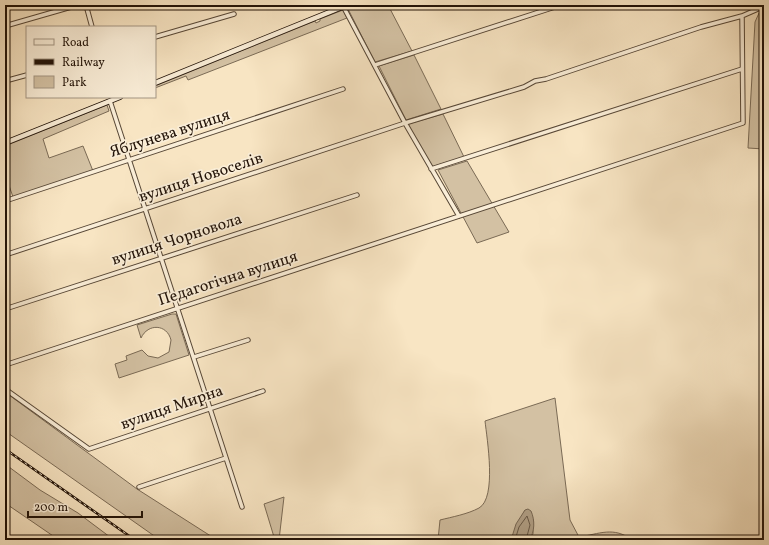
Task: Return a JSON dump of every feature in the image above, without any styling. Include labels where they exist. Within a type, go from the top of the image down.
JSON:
[{"type":"street","points":[[5,26],[78,5]]},
{"type":"street","points":[[86,5],[92,26]]},
{"type":"street","points":[[375,65],[562,5]]},
{"type":"street","points":[[156,83],[335,7],[345,6],[405,123],[459,216]]},
{"type":"street","points":[[758,7],[764,9]]},
{"type":"street","name":"вулиця Новоселів","points":[[5,255],[405,123],[524,87],[535,81],[546,80],[702,27],[742,16],[758,7]]},
{"type":"street","points":[[156,37],[234,14]]},
{"type":"street","points":[[431,169],[742,69],[742,16]]},
{"type":"street","name":"Педагогічна вулиця","points":[[5,365],[743,123],[742,69]]},
{"type":"street","points":[[5,81],[26,75]]},
{"type":"street","name":"Яблунева вулиця","points":[[5,201],[343,89]]},
{"type":"street","points":[[5,135],[7,142],[112,99],[129,160],[179,309],[242,507]]},
{"type":"street","name":"вулиця Чорновола","points":[[5,309],[357,195]]},
{"type":"street","points":[[194,356],[248,340]]},
{"type":"street","name":"вулиця Мирна","points":[[5,389],[89,448],[263,390]]},
{"type":"street","points":[[139,487],[226,458]]},
{"type":"green space","points":[[358,5],[388,5],[412,51],[375,62],[348,9]]},
{"type":"green space","points":[[343,10],[347,18],[188,80],[186,76],[156,88],[156,86],[315,21],[316,23],[320,21],[320,19]]},
{"type":"green space","points":[[764,12],[764,149],[748,148],[755,22],[759,13]]},
{"type":"green space","points":[[414,55],[441,109],[406,120],[379,66]]},
{"type":"green space","points":[[107,105],[109,111],[43,139],[49,158],[83,146],[93,171],[13,197],[5,174],[5,146]]},
{"type":"green space","points":[[443,114],[464,157],[431,167],[408,124]]},
{"type":"green space","points":[[467,161],[509,232],[477,243],[438,170]]},
{"type":"green space","points":[[176,314],[189,355],[119,378],[115,364],[127,360],[126,356],[142,350],[148,356],[158,358],[169,352],[171,340],[166,331],[162,328],[153,328],[144,333],[141,338],[137,325]]},
{"type":"green space","points":[[5,392],[137,489],[217,540],[160,540],[5,431]]},
{"type":"green space","points":[[555,398],[570,520],[579,537],[613,532],[619,533],[632,540],[529,540],[533,534],[533,519],[525,510],[511,540],[438,540],[440,520],[475,510],[485,502],[488,493],[490,468],[485,421]]},
{"type":"green space","points":[[5,464],[40,490],[78,513],[114,540],[59,540],[5,503]]},
{"type":"green space","points":[[284,497],[279,540],[265,540],[274,537],[264,504]]},
{"type":"water","points":[[528,509],[531,511],[534,522],[531,537],[529,540],[511,540],[516,524],[525,510]]},
{"type":"railway","points":[[5,449],[135,540]]}]
